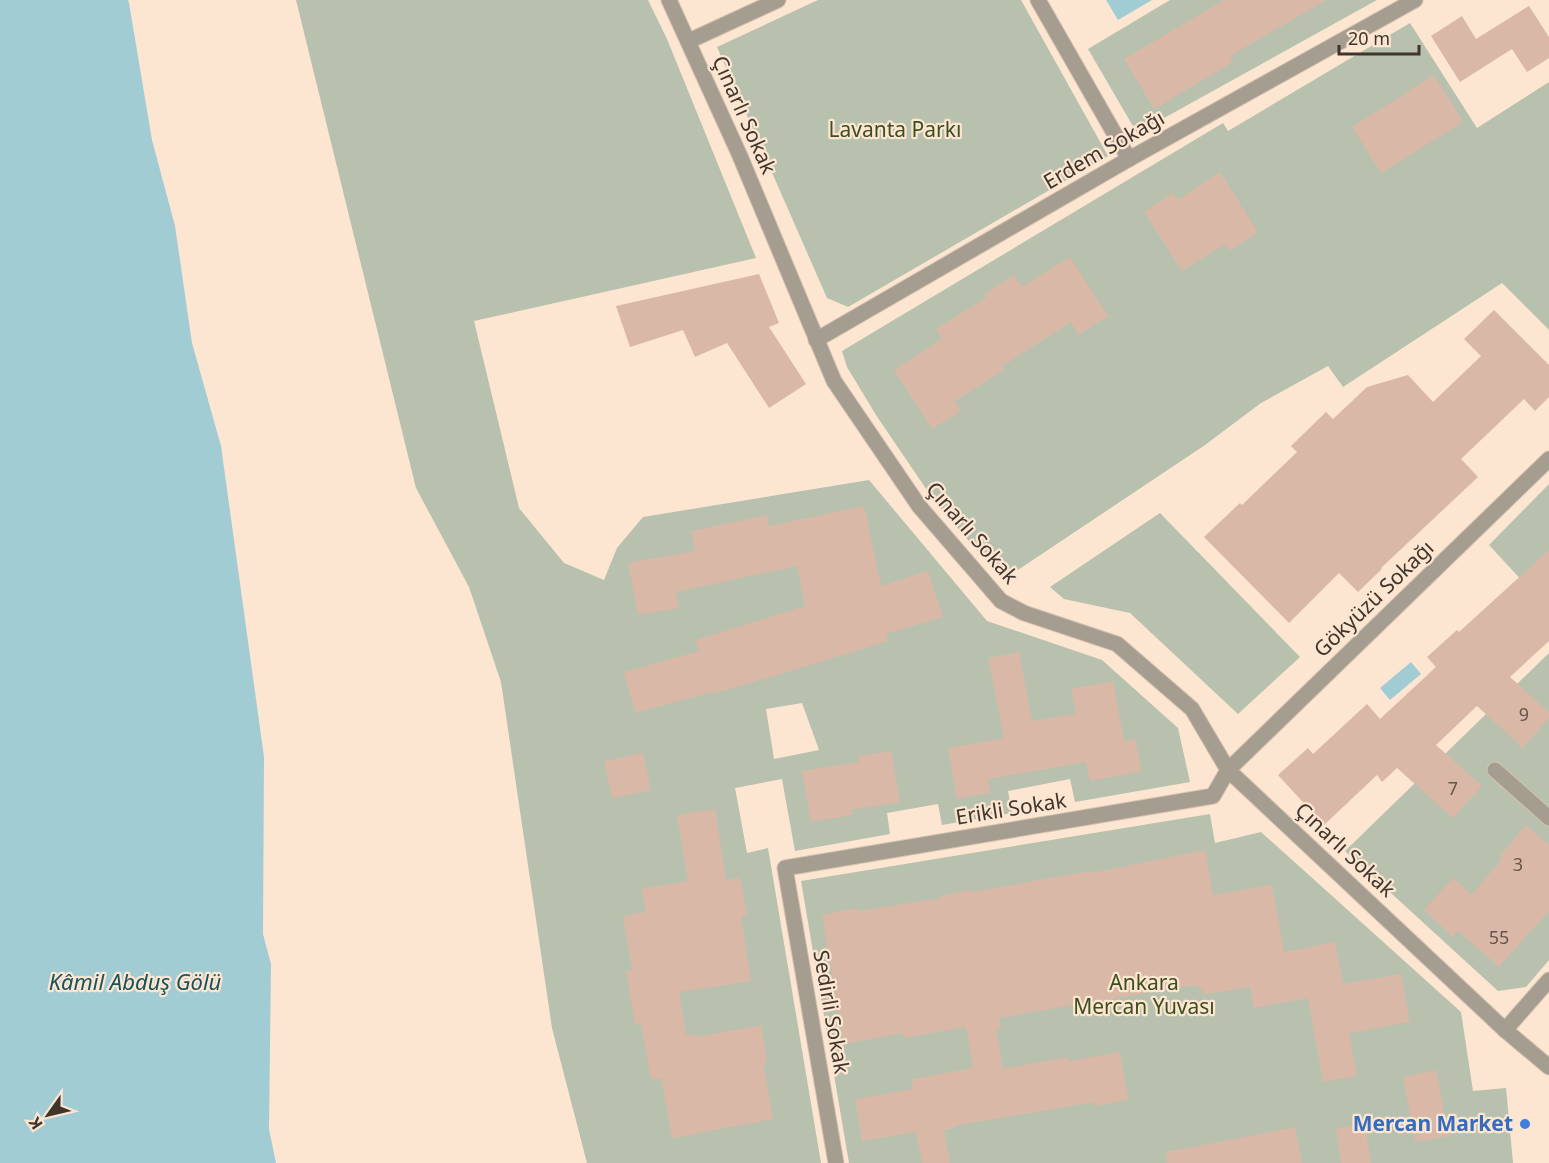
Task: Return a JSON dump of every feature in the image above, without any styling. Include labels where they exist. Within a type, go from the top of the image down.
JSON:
[{"type":"street","name":"Çınarlı Sokak","points":[[669,0],[740,156],[834,381],[920,506],[1001,601],[1024,613],[1117,644],[1192,709],[1228,770],[1505,1030],[1549,1067]]},
{"type":"street","points":[[689,41],[778,0]]},
{"type":"street","points":[[1038,0],[1129,159]]},
{"type":"street","name":"Erdem Sokağı","points":[[816,340],[1129,159],[1415,0]]},
{"type":"street","name":"Gökyüzü Sokağı","points":[[1228,770],[1549,459]]},
{"type":"street","name":"Erikli Sokak","points":[[785,868],[1213,796],[1228,770]]},
{"type":"street","points":[[1494,770],[1549,818]]},
{"type":"street","name":"Sedirli Sokak","points":[[785,868],[836,1163]]},
{"type":"street","points":[[1505,1030],[1549,980]]},
{"type":"green space","points":[[296,0],[648,0],[667,39],[756,258],[474,321],[519,508],[564,563],[604,580],[617,548],[643,517],[869,480],[987,621],[1102,660],[1178,728],[1190,782],[1075,802],[1070,779],[1008,791],[1012,813],[942,825],[938,804],[887,813],[890,834],[795,851],[782,779],[735,788],[747,853],[768,848],[821,1163],[587,1163],[552,1028],[501,682],[469,587],[416,488]],"holes":[[[802,703],[819,750],[774,759],[766,709]]]},
{"type":"green space","name":"Lavanta Parkı","points":[[818,0],[1021,0],[1108,156],[848,307],[827,298],[717,47]]},
{"type":"green space","points":[[1170,0],[1377,0],[1137,133],[1088,49]]},
{"type":"green space","points":[[1410,23],[1477,128],[1549,82],[1549,330],[1502,283],[1343,387],[1328,366],[1261,403],[1205,445],[1003,580],[935,502],[876,415],[847,367],[842,351],[1223,123],[1228,131]]},
{"type":"green space","points":[[1549,484],[1549,610],[1489,545]]},
{"type":"green space","points":[[1160,513],[1300,657],[1238,714],[1130,613],[1064,599],[1050,587]]},
{"type":"green space","points":[[1549,653],[1549,960],[1526,987],[1498,991],[1345,851]]},
{"type":"green space","name":"Ankara Mercan Yuvası","points":[[1210,814],[1215,843],[1261,832],[1461,1012],[1473,1091],[1506,1088],[1513,1163],[849,1163],[801,881]]},
{"type":"water","name":"Kâmil Abduş Gölü","points":[[0,0],[128,0],[129,3],[152,140],[175,226],[192,343],[221,446],[264,757],[263,934],[271,964],[269,1129],[276,1163],[0,1163]]},
{"type":"water","points":[[1106,0],[1152,0],[1118,20]]},
{"type":"water","points":[[1411,662],[1421,674],[1390,700],[1380,688]]},
{"type":"building","points":[[1224,0],[1326,0],[1230,56],[1233,62],[1154,109],[1124,59]]},
{"type":"building","points":[[1529,6],[1549,37],[1549,58],[1527,72],[1512,49],[1460,82],[1431,36],[1462,16],[1476,39]]},
{"type":"building","points":[[1434,75],[1463,122],[1381,173],[1352,127]]},
{"type":"building","points":[[1220,172],[1258,232],[1229,251],[1225,244],[1182,271],[1144,212],[1173,193],[1178,200]]},
{"type":"building","points":[[1070,257],[1108,316],[1078,335],[1071,322],[1001,367],[1004,370],[955,401],[961,411],[932,429],[894,370],[942,339],[936,329],[987,297],[984,294],[1014,275],[1022,287]]},
{"type":"building","points":[[759,274],[779,323],[769,327],[806,384],[769,408],[727,343],[695,357],[683,330],[630,347],[616,306]]},
{"type":"building","points":[[1494,310],[1549,365],[1549,397],[1535,411],[1524,399],[1461,459],[1478,477],[1358,592],[1339,573],[1289,623],[1204,537],[1240,503],[1242,505],[1297,452],[1291,446],[1326,412],[1333,419],[1367,387],[1408,375],[1433,402],[1481,356],[1464,339]]},
{"type":"building","points":[[864,506],[881,586],[928,571],[943,617],[886,634],[888,641],[713,694],[712,692],[635,713],[624,672],[699,651],[696,640],[805,606],[797,566],[676,592],[679,608],[638,615],[628,563],[695,551],[691,531],[767,515],[769,526]]},
{"type":"building","points":[[1549,550],[1549,641],[1510,677],[1549,712],[1549,718],[1523,748],[1477,706],[1436,745],[1482,786],[1453,818],[1397,768],[1382,782],[1377,775],[1324,825],[1278,775],[1308,748],[1313,754],[1367,704],[1380,719],[1436,667],[1427,657],[1457,630],[1459,632]]},
{"type":"building","points":[[1019,652],[1032,721],[1076,714],[1071,689],[1113,681],[1124,741],[1135,739],[1142,771],[1090,781],[1086,762],[988,779],[990,793],[957,799],[948,748],[1004,738],[988,658]]},
{"type":"building","points":[[891,751],[900,802],[851,810],[852,815],[811,822],[802,771],[859,762],[858,756]]},
{"type":"building","points":[[643,753],[651,790],[612,798],[604,761]]},
{"type":"building","points":[[715,809],[726,880],[740,878],[747,915],[741,916],[751,981],[679,992],[686,1035],[696,1034],[696,1037],[761,1025],[767,1062],[763,1063],[773,1119],[672,1138],[661,1078],[651,1080],[641,1024],[635,1025],[626,971],[632,970],[623,916],[646,912],[641,889],[688,881],[677,815]]},
{"type":"building","points":[[1526,825],[1549,845],[1549,911],[1499,967],[1458,931],[1453,937],[1424,910],[1453,878],[1472,895],[1502,858],[1499,857]]},
{"type":"building","points":[[1205,850],[1213,895],[1272,885],[1284,952],[1335,942],[1343,984],[1401,974],[1410,1022],[1349,1033],[1357,1076],[1323,1082],[1308,998],[1254,1008],[1250,987],[1206,994],[1196,985],[1111,999],[1112,1007],[1074,1013],[1073,1005],[999,1018],[1001,1029],[996,1029],[1003,1069],[1068,1057],[1068,1061],[1120,1052],[1128,1100],[1095,1106],[1094,1102],[954,1126],[955,1128],[944,1130],[950,1163],[922,1163],[916,1132],[862,1141],[855,1099],[913,1089],[912,1079],[973,1068],[966,1027],[904,1038],[903,1033],[844,1044],[822,915],[858,908],[859,911],[941,898],[940,896],[970,890],[970,892],[1091,871],[1091,873]]},
{"type":"building","points":[[1436,1070],[1449,1136],[1415,1142],[1403,1077]]},
{"type":"building","points":[[1365,1124],[1371,1163],[1341,1163],[1336,1129]]},
{"type":"building","points":[[1295,1127],[1302,1163],[1167,1163],[1166,1152]]},
{"type":"place","name":"Mercan Market","points":[[1525,1124]]}]
